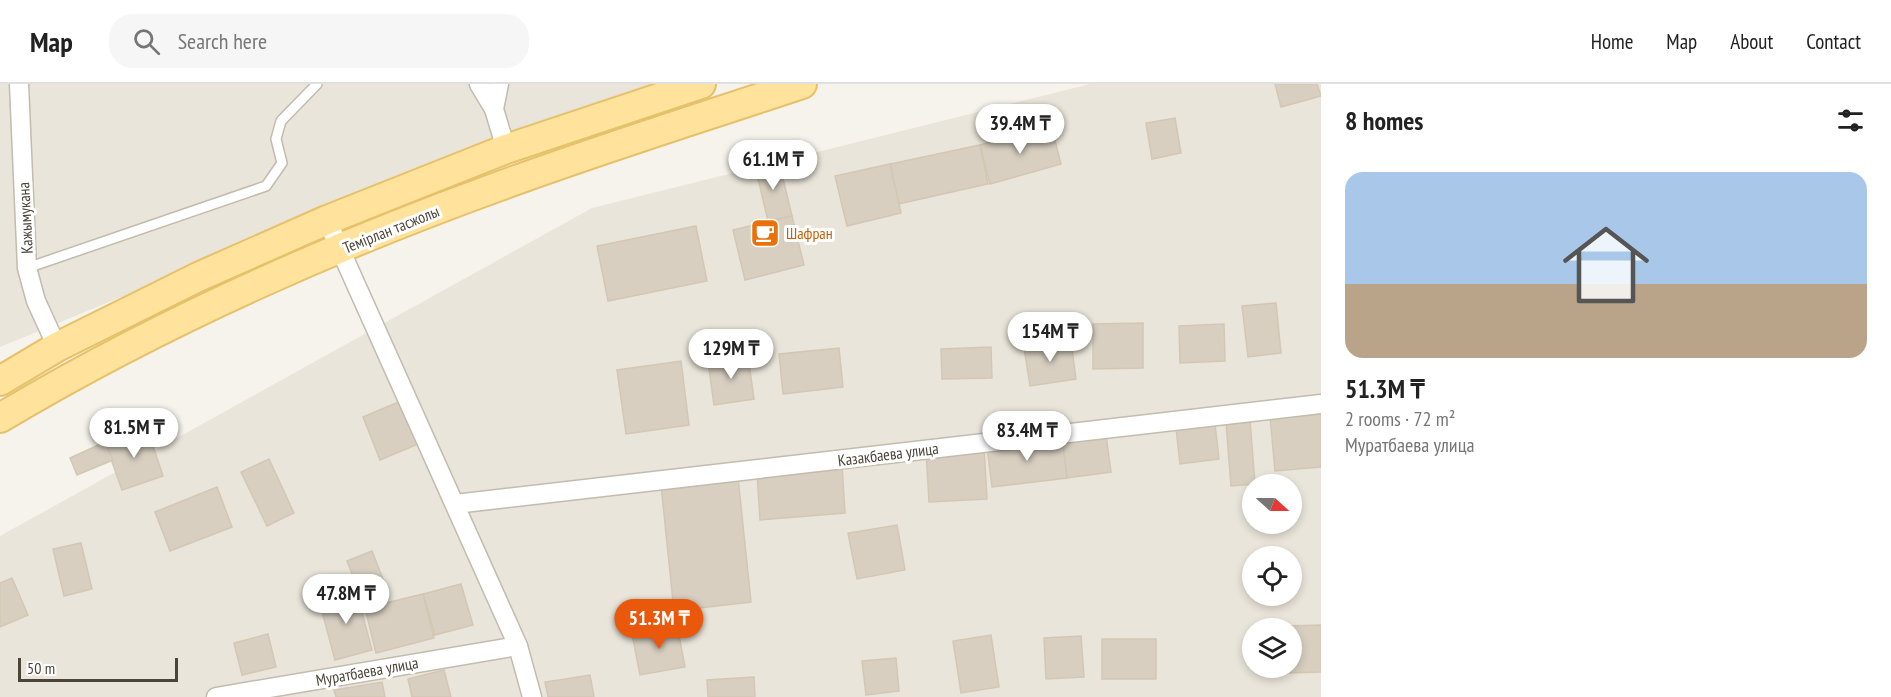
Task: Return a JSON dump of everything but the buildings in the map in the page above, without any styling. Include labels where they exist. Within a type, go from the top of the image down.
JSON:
[{"type":"main road","name":"Темірлан тасжолы","points":[[0,381],[57,347],[198,277],[327,220],[506,149],[701,84]]},
{"type":"main road","name":"Темірлан тасжолы","points":[[0,418],[61,381],[212,306],[339,249],[497,187],[802,84]]},
{"type":"street","name":"Кажымукана","points":[[19,84],[27,267],[36,301],[57,347]]},
{"type":"street","points":[[479,84],[494,109],[506,149]]},
{"type":"street","points":[[494,109],[499,84]]},
{"type":"street","points":[[327,220],[518,646],[532,697]]},
{"type":"street","name":"Казакбаева улица","points":[[455,504],[1321,404]]},
{"type":"street","name":"Муратбаева улица","points":[[216,697],[518,646]]},
{"type":"lane","points":[[27,267],[266,186],[282,163],[276,139],[281,121],[317,84]]},
{"type":"shaded area","points":[[0,84],[652,84],[569,112],[0,347]]},
{"type":"shaded area","points":[[1090,84],[1321,84],[1321,697],[0,697],[0,536],[592,208]]},
{"type":"place","name":"Шафран","points":[[765,233]]}]
